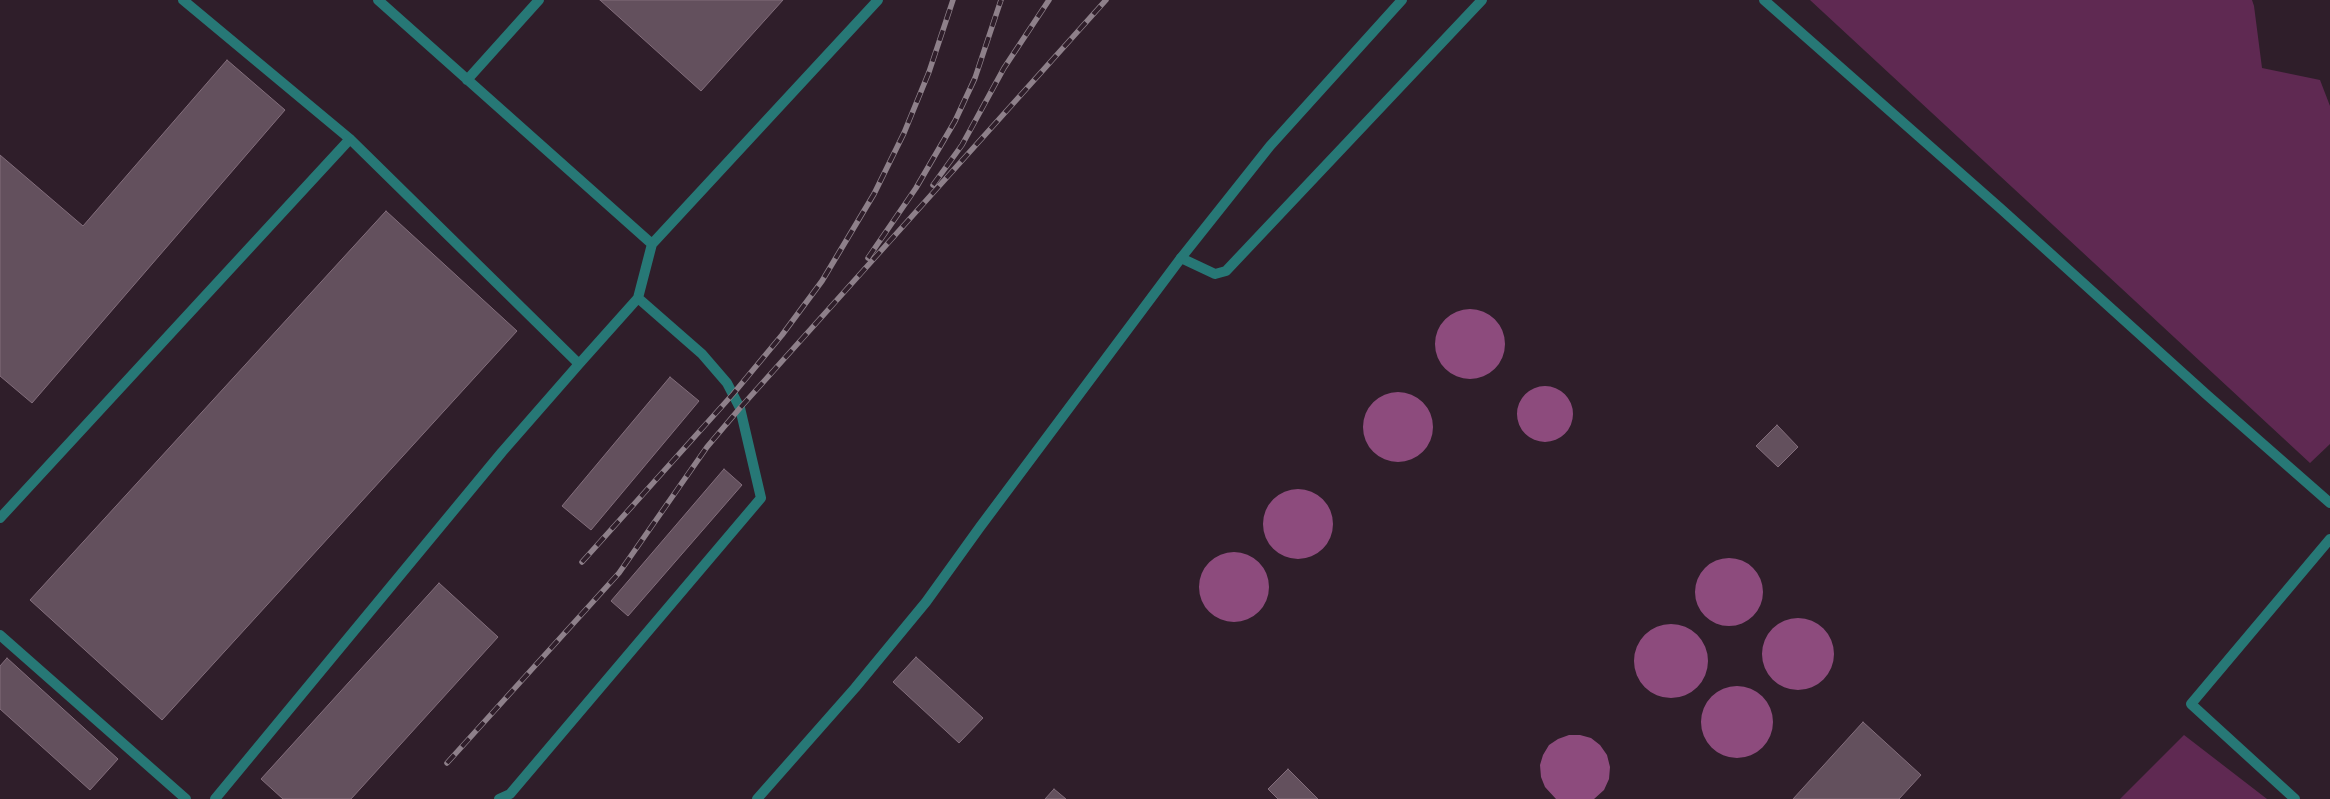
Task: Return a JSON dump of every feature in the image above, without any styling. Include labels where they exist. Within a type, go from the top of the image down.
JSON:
[{"type":"street","points":[[183,0],[350,138],[579,364]]},
{"type":"street","points":[[378,0],[652,244]]},
{"type":"street","points":[[467,80],[539,0]]},
{"type":"street","points":[[216,799],[502,452],[638,298],[652,244],[878,0]]},
{"type":"street","points":[[758,799],[855,688],[926,602],[1181,258],[1270,146],[1402,0]]},
{"type":"street","points":[[1181,258],[1216,274],[1226,271],[1482,0]]},
{"type":"street","points":[[1764,0],[2326,500],[2330,487]]},
{"type":"street","points":[[0,518],[350,138]]},
{"type":"street","points":[[499,799],[510,794],[761,498],[740,408],[727,383],[702,354],[638,298]]},
{"type":"street","points":[[2295,799],[2191,704],[2330,539]]},
{"type":"street","points":[[0,635],[186,799]]},
{"type":"shaded area","points":[[1810,0],[2252,0],[2262,68],[2320,80],[2330,106],[2330,444],[2310,463]]},
{"type":"shaded area","points":[[1470,309],[1489,315],[1499,325],[1505,344],[1499,363],[1489,373],[1470,379],[1451,373],[1441,363],[1435,344],[1441,325],[1451,315]]},
{"type":"shaded area","points":[[1545,386],[1556,388],[1565,394],[1571,403],[1573,414],[1571,425],[1565,434],[1556,440],[1545,442],[1534,440],[1525,434],[1519,425],[1517,414],[1519,403],[1525,394],[1534,388]]},
{"type":"shaded area","points":[[1405,392],[1418,398],[1427,407],[1431,413],[1433,427],[1431,441],[1423,452],[1412,460],[1391,462],[1384,460],[1373,452],[1365,441],[1363,420],[1365,413],[1373,402],[1384,394]]},
{"type":"shaded area","points":[[1298,489],[1317,495],[1327,505],[1333,524],[1327,543],[1317,553],[1298,559],[1279,553],[1269,543],[1263,524],[1269,505],[1279,495]]},
{"type":"shaded area","points":[[1234,552],[1247,555],[1259,562],[1266,574],[1269,587],[1266,600],[1259,612],[1247,619],[1234,622],[1221,619],[1209,612],[1202,600],[1199,587],[1202,574],[1209,562],[1221,555]]},
{"type":"shaded area","points":[[1722,558],[1736,558],[1748,563],[1758,573],[1763,585],[1763,599],[1758,611],[1748,621],[1736,626],[1722,626],[1710,621],[1700,611],[1695,599],[1695,585],[1700,573],[1710,563]]},
{"type":"shaded area","points":[[1805,618],[1824,628],[1832,640],[1834,654],[1832,668],[1824,680],[1812,688],[1791,690],[1772,680],[1764,668],[1762,647],[1772,628],[1784,620]]},
{"type":"shaded area","points":[[1671,624],[1685,627],[1697,635],[1705,647],[1708,661],[1705,675],[1697,687],[1685,695],[1671,698],[1657,695],[1645,687],[1637,675],[1634,661],[1637,647],[1645,635],[1657,627]]},
{"type":"shaded area","points":[[1737,686],[1757,692],[1767,702],[1773,722],[1767,742],[1757,752],[1737,758],[1717,752],[1707,742],[1701,722],[1707,702],[1717,692]]},
{"type":"shaded area","points":[[1569,735],[1591,738],[1600,745],[1607,755],[1610,767],[1609,779],[1604,790],[1594,799],[1556,799],[1545,787],[1541,777],[1540,765],[1549,745]]},
{"type":"shaded area","points":[[2184,735],[2267,799],[2120,799]]},
{"type":"building","points":[[600,0],[783,0],[701,91]]},
{"type":"building","points":[[227,60],[285,110],[32,403],[0,376],[0,155],[83,226]]},
{"type":"building","points":[[386,211],[517,331],[162,720],[30,600]]},
{"type":"building","points":[[670,377],[699,401],[591,530],[562,506]]},
{"type":"building","points":[[1777,425],[1798,447],[1778,467],[1756,446]]},
{"type":"building","points":[[724,469],[742,485],[628,616],[611,601]]},
{"type":"building","points":[[439,583],[498,637],[351,799],[283,799],[261,779]]},
{"type":"building","points":[[916,657],[983,718],[959,743],[893,682]]},
{"type":"building","points":[[7,658],[118,759],[90,790],[0,709],[0,666]]},
{"type":"building","points":[[1863,722],[1921,775],[1899,799],[1793,799]]},
{"type":"building","points":[[1288,769],[1318,799],[1278,799],[1268,789]]},
{"type":"building","points":[[1054,789],[1066,799],[1045,799]]},
{"type":"railway","points":[[582,562],[733,394],[782,335],[822,281],[874,194],[904,133],[929,72],[953,0]]},
{"type":"railway","points":[[868,258],[916,188],[955,121],[975,78],[1001,0]]},
{"type":"railway","points":[[933,185],[962,145],[1004,68],[1049,0]]},
{"type":"railway","points":[[447,763],[619,573],[707,447],[740,408],[1106,0]]}]
